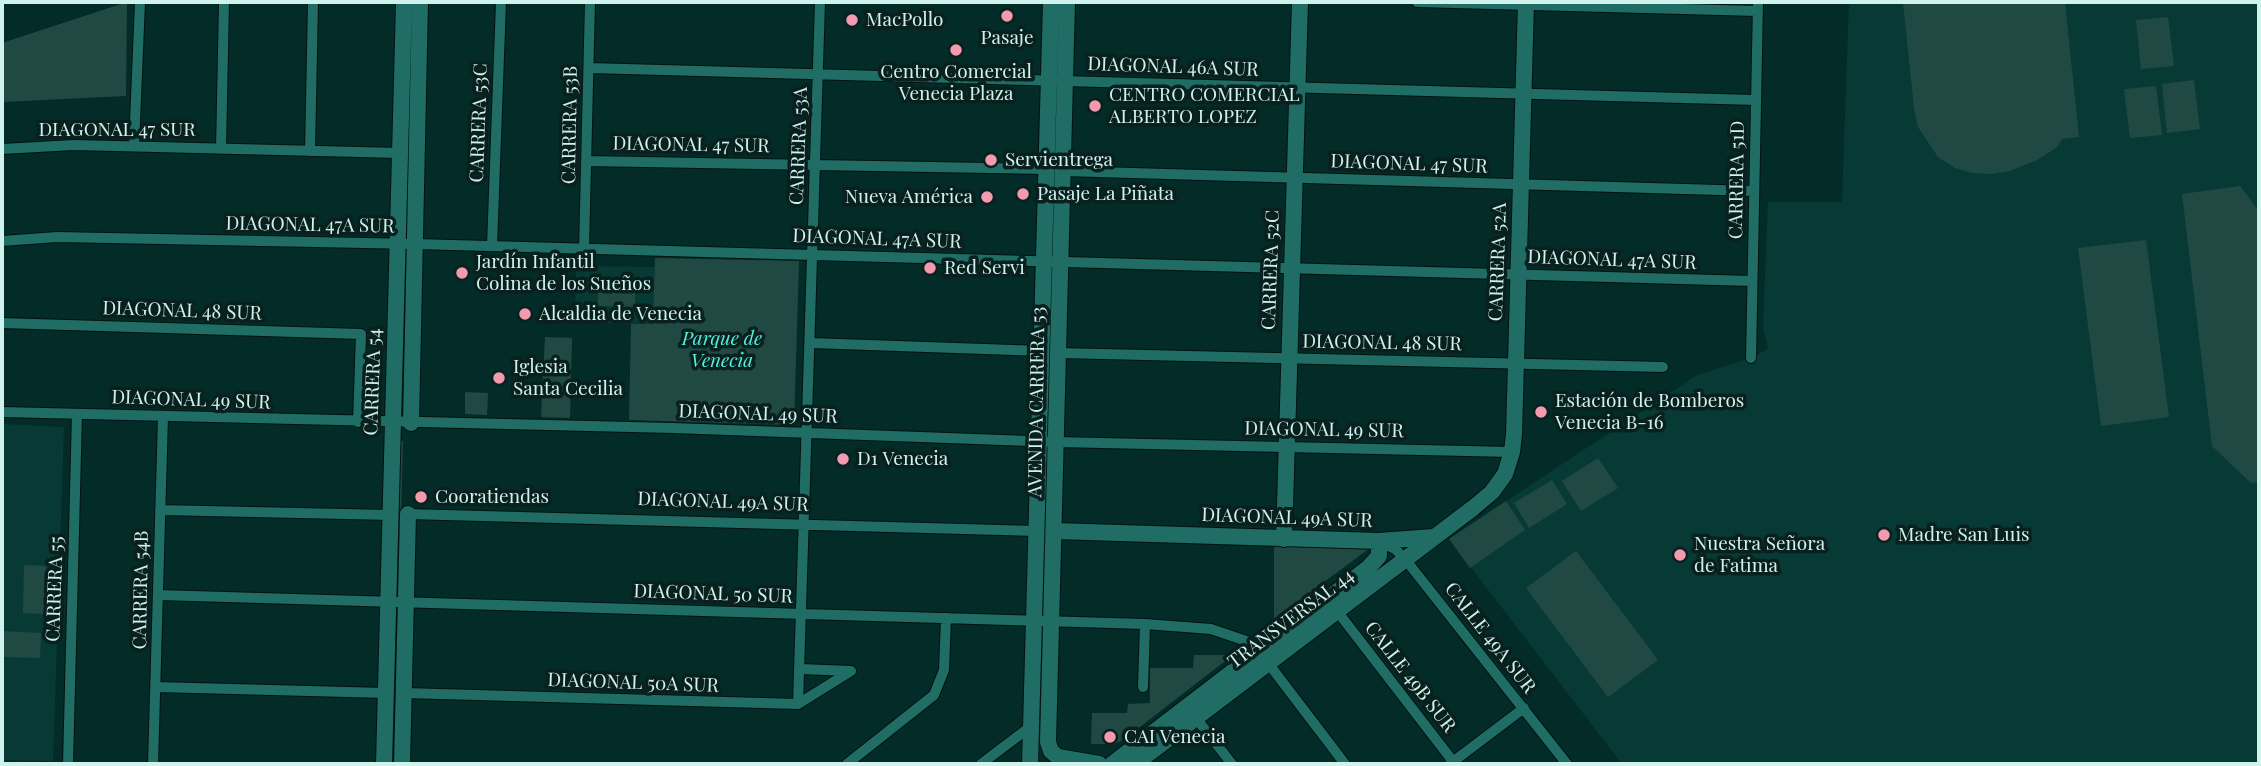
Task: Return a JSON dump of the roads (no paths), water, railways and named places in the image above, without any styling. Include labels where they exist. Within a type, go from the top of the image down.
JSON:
[{"type":"street","points":[[134,146],[140,2]]},
{"type":"street","points":[[221,149],[224,2]]},
{"type":"street","points":[[310,151],[313,2]]},
{"type":"street","name":"CARRERA 54","points":[[384,764],[404,2]]},
{"type":"street","name":"CARRERA 54","points":[[411,423],[420,2]]},
{"type":"street","name":"CARRERA 53C","points":[[492,246],[501,2]]},
{"type":"street","name":"CARRERA 53B","points":[[584,249],[590,2]]},
{"type":"street","name":"CARRERA 53A","points":[[799,704],[820,2]]},
{"type":"street","name":"AVENIDA CARRERA 53","points":[[1029,761],[1037,531],[1059,353],[1063,171],[1051,2]]},
{"type":"street","name":"AVENIDA CARRERA 53","points":[[1067,2],[1046,169],[1042,351],[1055,531],[1048,746],[1058,757],[1100,764]]},
{"type":"street","name":"CARRERA 52C","points":[[1284,538],[1300,2]]},
{"type":"street","points":[[1417,2],[1758,6]]},
{"type":"street","name":"CARRERA 52A","points":[[1473,508],[1499,484],[1509,465],[1512,452],[1526,3]]},
{"type":"street","name":"CARRERA 51D","points":[[1751,358],[1758,6]]},
{"type":"street","points":[[402,62],[419,76]]},
{"type":"street","name":"DIAGONAL 46A SUR","points":[[589,68],[1756,100]]},
{"type":"street","name":"DIAGONAL 47 SUR","points":[[2,149],[134,146],[400,153]]},
{"type":"street","name":"DIAGONAL 47 SUR","points":[[586,161],[1046,169]]},
{"type":"street","name":"DIAGONAL 47 SUR","points":[[1063,171],[1754,191]]},
{"type":"street","name":"DIAGONAL 47A SUR","points":[[2,241],[57,237],[416,244],[1752,281]]},
{"type":"street","name":"DIAGONAL 48 SUR","points":[[2,323],[361,334],[358,422]]},
{"type":"street","points":[[810,343],[1042,351]]},
{"type":"street","name":"DIAGONAL 48 SUR","points":[[1059,353],[1663,367]]},
{"type":"street","name":"DIAGONAL 49 SUR","points":[[2,412],[1049,442],[1512,452]]},
{"type":"street","name":"CARRERA 55","points":[[68,764],[77,414]]},
{"type":"street","name":"CARRERA 54B","points":[[153,764],[163,417]]},
{"type":"street","name":"TRANSVERSAL 44","points":[[1112,764],[1266,655],[1337,611],[1473,508]]},
{"type":"street","points":[[160,510],[391,515]]},
{"type":"street","points":[[402,764],[408,514]]},
{"type":"street","name":"DIAGONAL 49A SUR","points":[[408,514],[1037,531]]},
{"type":"street","name":"DIAGONAL 49A SUR","points":[[1055,531],[1379,541],[1434,537]]},
{"type":"street","name":"TRANSVERSAL 44","points":[[1135,764],[1196,718],[1369,567],[1378,556],[1379,541]]},
{"type":"street","name":"CALLE 49A SUR","points":[[1379,541],[1405,559],[1567,764]]},
{"type":"street","name":"DIAGONAL 50 SUR","points":[[158,595],[1145,624],[1211,629],[1266,655]]},
{"type":"street","name":"CALLE 49B SUR","points":[[1337,611],[1453,764]]},
{"type":"street","points":[[847,764],[934,695],[944,670],[946,618]]},
{"type":"street","points":[[1143,688],[1145,624]]},
{"type":"street","points":[[1266,655],[1345,764]]},
{"type":"street","points":[[799,704],[851,671],[800,669]]},
{"type":"street","points":[[156,687],[386,693]]},
{"type":"street","name":"DIAGONAL 50A SUR","points":[[404,693],[799,704]]},
{"type":"street","points":[[1453,764],[1524,708]]},
{"type":"street","points":[[1196,718],[1232,764]]},
{"type":"street","points":[[981,764],[1030,727]]},
{"type":"place","name":"Pasaje","points":[[1007,16]]},
{"type":"place","name":"MacPollo","points":[[852,20]]},
{"type":"place","name":"Centro Comercial Venecia Plaza","points":[[956,50]]},
{"type":"place","name":"CENTRO COMERCIAL ALBERTO LOPEZ","points":[[1095,106]]},
{"type":"place","name":"Servientrega","points":[[991,160]]},
{"type":"place","name":"Pasaje La Piñata","points":[[1023,194]]},
{"type":"place","name":"Nueva América","points":[[987,197]]},
{"type":"place","name":"Red Servi","points":[[930,268]]},
{"type":"place","name":"Jardín Infantil Colina de los Sueños","points":[[462,273]]},
{"type":"place","name":"Alcaldia de Venecia","points":[[525,314]]},
{"type":"place","name":"Iglesia Santa Cecilia","points":[[499,378]]},
{"type":"place","name":"Estación de Bomberos Venecia B-16","points":[[1541,412]]},
{"type":"place","name":"D1 Venecia","points":[[843,459]]},
{"type":"place","name":"Cooratiendas","points":[[421,497]]},
{"type":"place","name":"Madre San Luis","points":[[1884,535]]},
{"type":"place","name":"Nuestra Señora de Fatima","points":[[1680,555]]},
{"type":"place","name":"CAI Venecia","points":[[1110,737]]},
{"type":"park label","name":"Parque de Venecia","points":[[722,350]]}]
